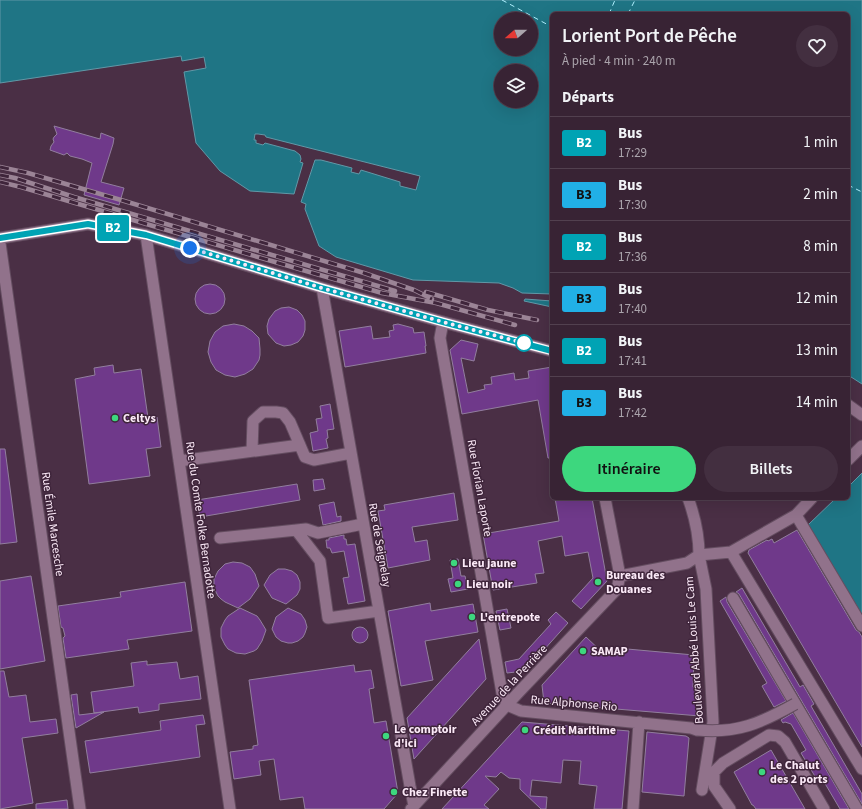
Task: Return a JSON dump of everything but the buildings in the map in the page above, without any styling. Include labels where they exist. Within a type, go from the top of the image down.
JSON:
[{"type":"street","points":[[0,238],[88,224],[146,235],[322,288],[550,350]]},
{"type":"street","name":"Rue du Comte Folke Bernadotte","points":[[146,235],[230,809]]},
{"type":"street","name":"Rue Émile Marcesche","points":[[0,243],[80,809]]},
{"type":"street","name":"Rue de Seignelay","points":[[322,288],[410,786],[412,807]]},
{"type":"street","name":"Rue Florian Laporte","points":[[443,322],[440,338],[502,693],[508,705]]},
{"type":"street","points":[[850,406],[862,415]]},
{"type":"street","points":[[252,451],[253,421],[263,412],[276,412],[283,413],[290,422],[305,457],[314,460],[351,453]]},
{"type":"street","points":[[179,462],[300,445]]},
{"type":"street","points":[[850,458],[862,446]]},
{"type":"street","points":[[606,500],[625,575]]},
{"type":"street","name":"Boulevard Abbé Louis Le Cam","points":[[689,500],[699,541],[699,555],[706,589],[713,722],[702,790]]},
{"type":"street","points":[[699,555],[731,552],[796,515],[810,500]]},
{"type":"street","points":[[796,515],[862,626]]},
{"type":"street","points":[[220,538],[306,529],[318,533],[363,524]]},
{"type":"street","points":[[296,530],[320,561],[328,618],[379,611]]},
{"type":"street","points":[[731,552],[862,769]]},
{"type":"street","name":"Boulevard Abbé Louis Le Cam","points":[[625,575],[687,563],[699,555]]},
{"type":"street","name":"Avenue de la Perrière","points":[[412,807],[617,589],[625,575]]},
{"type":"street","points":[[732,598],[856,809]]},
{"type":"street","name":"Rue Alphonse Rio","points":[[508,705],[521,711],[639,722],[697,730],[723,731],[740,728],[766,720],[795,704]]},
{"type":"street","points":[[633,809],[639,722]]},
{"type":"street","points":[[730,809],[714,786],[714,772],[723,763],[769,735],[778,736],[785,742],[824,809]]},
{"type":"water","points":[[0,0],[862,0],[862,384],[850,376],[850,12],[550,12],[550,294],[522,293],[499,283],[413,280],[336,257],[319,246],[305,209],[306,204],[301,202],[315,160],[321,160],[352,168],[351,172],[359,174],[361,170],[400,182],[400,186],[416,190],[420,176],[266,137],[265,135],[255,134],[254,140],[256,140],[256,143],[263,145],[265,143],[295,151],[300,155],[300,162],[303,163],[294,194],[250,191],[220,171],[196,143],[184,72],[206,68],[204,57],[182,61],[181,56],[0,83]]},
{"type":"water","points":[[525,299],[550,301],[550,307],[524,301]]},
{"type":"water","points":[[862,473],[862,615],[808,525],[834,500],[850,500],[850,485]]},
{"type":"ferry route","points":[[502,0],[550,26]]},
{"type":"ferry route","points":[[610,12],[615,0]]},
{"type":"ferry route","points":[[629,12],[635,0]]},
{"type":"ferry route","points":[[850,186],[862,192]]},
{"type":"railway","points":[[0,167],[28,173],[121,200],[364,273],[414,290],[432,299]]},
{"type":"railway","points":[[0,175],[15,178],[74,197],[395,291]]},
{"type":"railway","points":[[0,182],[382,293],[436,303],[515,325]]},
{"type":"railway","points":[[426,292],[488,310],[537,320]]},
{"type":"bus line","name":"B2","points":[[0,238],[88,224],[146,235],[322,288],[550,350]]},
{"type":"place","name":"Celtys","points":[[115,418]]},
{"type":"place","name":"Lieu jaune","points":[[454,563]]},
{"type":"place","name":"Bureau des Douanes","points":[[598,582]]},
{"type":"place","name":"Lieu noir","points":[[458,584]]},
{"type":"place","name":"L'entrepote","points":[[472,617]]},
{"type":"place","name":"SAMAP","points":[[583,651]]},
{"type":"place","name":"Crédit Maritime","points":[[525,730]]},
{"type":"place","name":"Le comptoir d'ici","points":[[386,736]]},
{"type":"place","name":"Le Chalut des 2 ports","points":[[762,772]]},
{"type":"place","name":"Chez Finette","points":[[394,792]]},
{"type":"route","points":[[190,248],[322,288],[524,343]]}]
